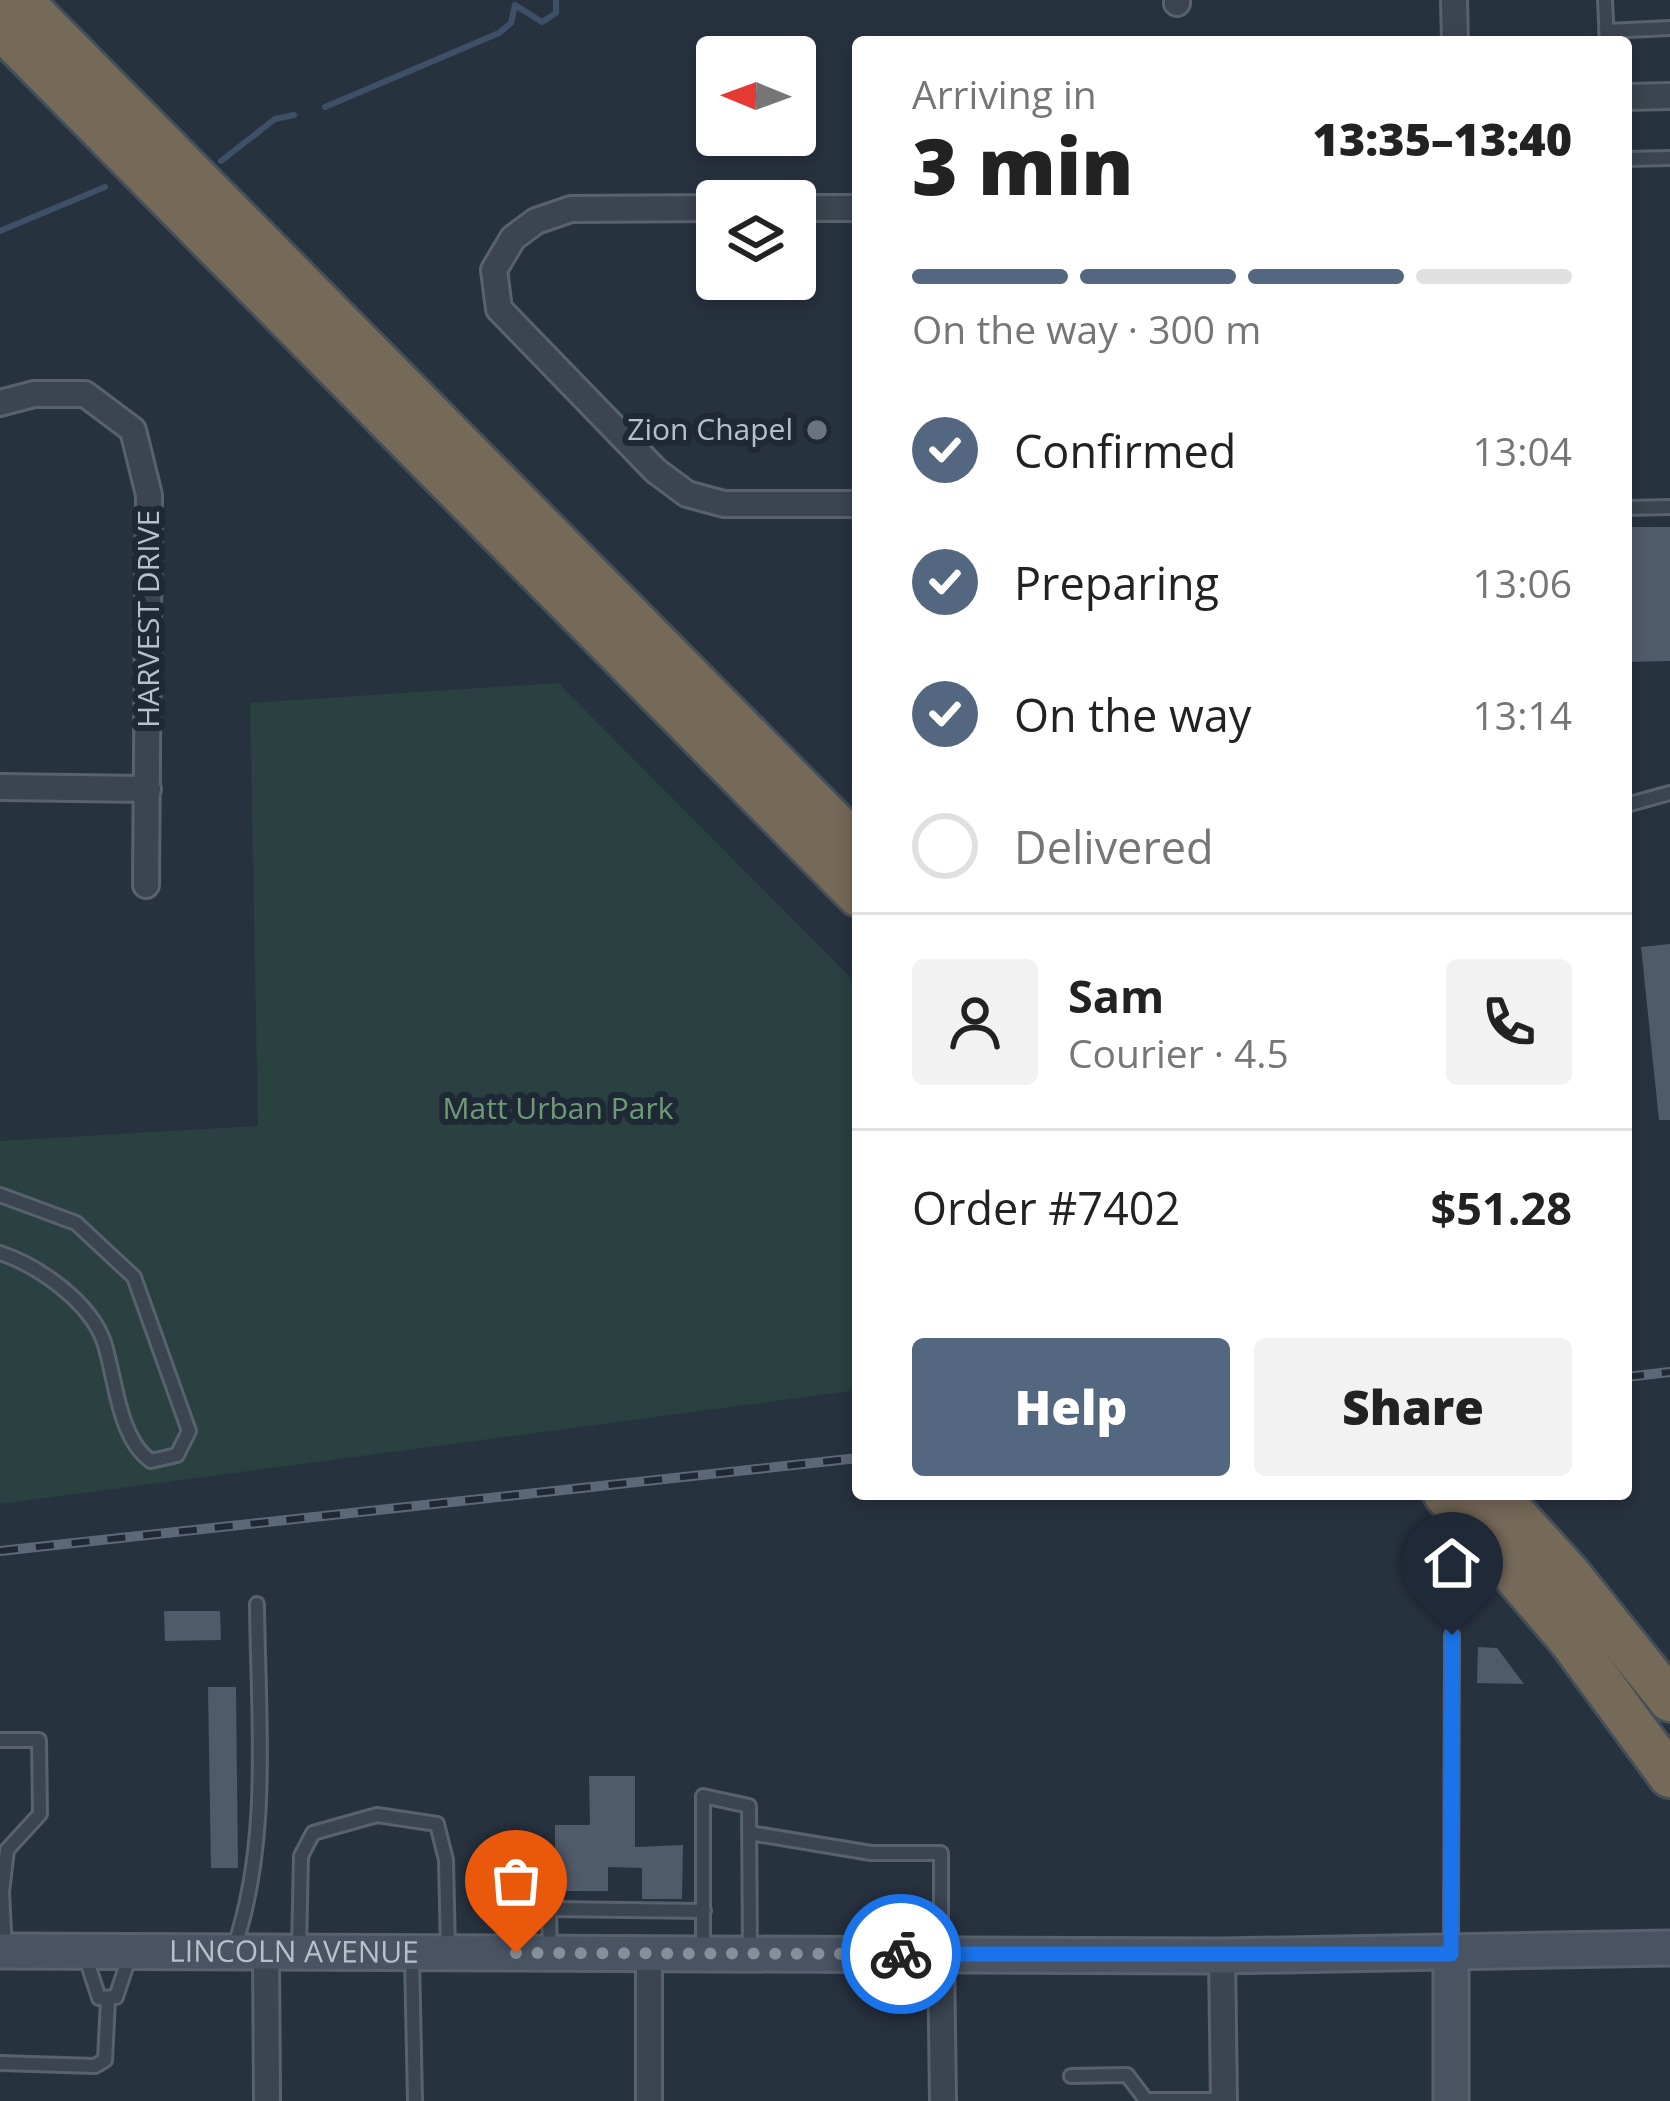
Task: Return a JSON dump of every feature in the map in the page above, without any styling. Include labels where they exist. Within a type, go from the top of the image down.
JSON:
[{"type":"highway","points":[[20,0],[852,842]]},
{"type":"highway","points":[[0,27],[852,889]]},
{"type":"highway","points":[[1449,1500],[1570,1640],[1670,1777]]},
{"type":"highway","points":[[1501,1500],[1568,1573],[1670,1700]]},
{"type":"main road","name":"LINCOLN AVENUE","points":[[3,1951],[1222,1956],[1670,1948]]},
{"type":"main road","points":[[1451,1954],[1451,2101]]},
{"type":"street","points":[[1454,0],[1455,36]]},
{"type":"street","points":[[1632,97],[1670,96]]},
{"type":"street","points":[[696,208],[572,209],[536,221],[505,248],[493,281],[499,310],[656,471],[687,494],[734,504],[852,503]]},
{"type":"street","points":[[816,208],[852,208]]},
{"type":"street","name":"HARVEST DRIVE","points":[[0,403],[34,394],[85,394],[133,430],[149,495],[146,885]]},
{"type":"street","points":[[0,788],[148,789]]},
{"type":"street","points":[[266,1950],[267,2101]]},
{"type":"street","points":[[941,1954],[944,2101]]},
{"type":"street","points":[[649,1955],[649,2101]]},
{"type":"street","points":[[1222,1956],[1224,2100]]},
{"type":"lane","points":[[1605,0],[1607,36],[1670,28]]},
{"type":"lane","points":[[1632,159],[1670,158]]},
{"type":"lane","points":[[1632,508],[1670,507]]},
{"type":"lane","points":[[1632,804],[1670,793]]},
{"type":"lane","points":[[0,1195],[76,1223],[134,1277],[189,1431],[177,1456],[151,1461],[134,1450],[102,1336],[68,1292],[0,1253]]},
{"type":"lane","points":[[257,1604],[259,1777],[250,1902],[266,1950]]},
{"type":"lane","points":[[1451,1954],[1452,1635]]},
{"type":"lane","points":[[0,1740],[39,1740],[40,1796],[40,1814],[7,1850],[1,1892],[3,1951]]},
{"type":"lane","points":[[703,1955],[704,1796],[749,1806],[751,1954]]},
{"type":"lane","points":[[266,1950],[314,1833],[376,1815],[437,1824],[448,1877],[448,1952]]},
{"type":"lane","points":[[750,1833],[872,1853],[941,1853],[941,1954]]},
{"type":"lane","points":[[550,1954],[549,1909],[704,1911]]},
{"type":"lane","points":[[84,1950],[88,1976],[99,1998],[108,2000],[116,1997],[132,1950]]},
{"type":"lane","points":[[412,1952],[415,2101]]},
{"type":"lane","points":[[0,2063],[94,2066],[105,2060],[108,2000]]},
{"type":"lane","points":[[1071,2076],[1127,2075],[1146,2101],[1224,2100]]},
{"type":"green space","name":"Matt Urban Park","points":[[558,683],[852,979],[852,1391],[0,1504],[0,1141],[258,1126],[250,703]]},
{"type":"building","points":[[1632,527],[1670,527],[1670,661],[1632,662]]},
{"type":"building","points":[[1670,944],[1670,1120],[1659,1120],[1641,947]]},
{"type":"building","points":[[164,1611],[220,1611],[221,1640],[165,1641]]},
{"type":"building","points":[[1478,1647],[1497,1648],[1524,1684],[1477,1683]]},
{"type":"building","points":[[208,1687],[236,1687],[238,1868],[211,1868]]},
{"type":"building","points":[[589,1776],[635,1776],[635,1847],[683,1845],[682,1899],[642,1899],[642,1868],[608,1867],[608,1891],[555,1891],[555,1825],[590,1825]]},
{"type":"waterway","points":[[325,107],[499,33],[511,23],[515,5],[542,22],[556,13],[556,0]]},
{"type":"waterway","points":[[221,161],[275,119],[294,115]]},
{"type":"waterway","points":[[0,231],[105,187]]},
{"type":"railway","points":[[1632,1376],[1670,1372]]},
{"type":"railway","points":[[0,1551],[852,1459]]},
{"type":"way so far","points":[[516,1953],[901,1954]]},
{"type":"place","name":"Zion Chapel","points":[[817,430]]},
{"type":"route","points":[[901,1954],[1451,1954],[1452,1635]]}]
